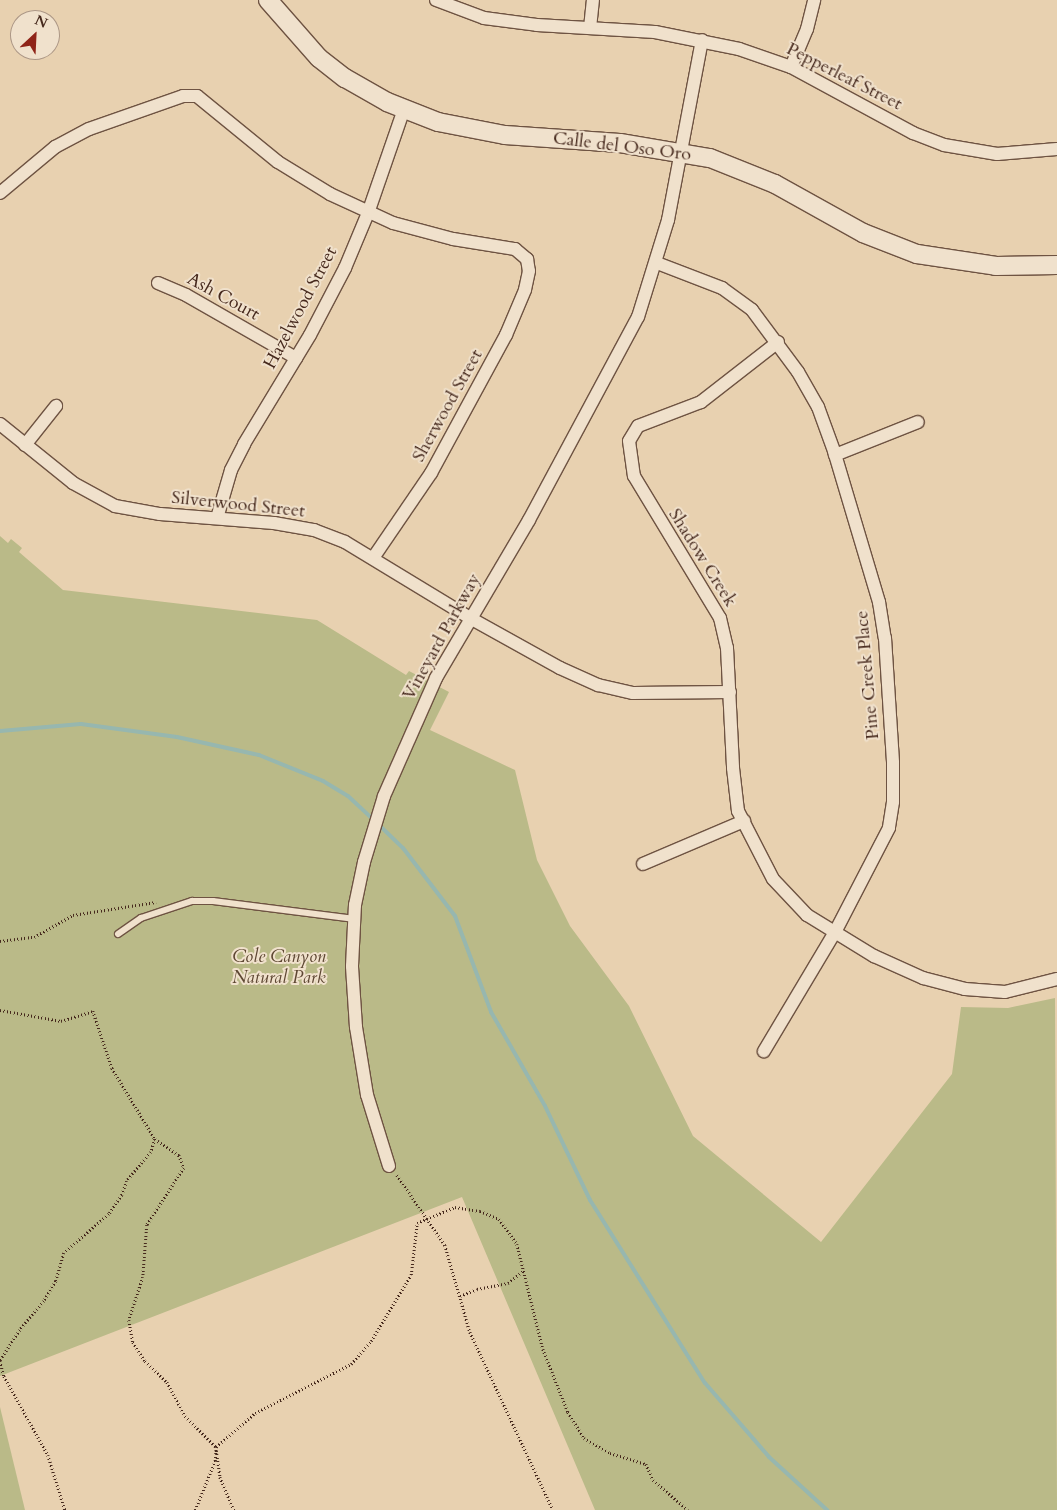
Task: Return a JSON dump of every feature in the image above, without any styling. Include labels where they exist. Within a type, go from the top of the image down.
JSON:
[{"type":"main road","name":"Calle del Oso Oro","points":[[268,0],[319,58],[345,78],[404,109],[438,122],[505,135],[620,143],[682,152],[740,168],[863,233],[917,254],[996,266],[1057,265]]},
{"type":"street","name":"Pepperleaf Street","points":[[436,0],[484,18],[655,32],[702,40],[791,67],[913,133],[944,145],[996,154],[1057,149]]},
{"type":"street","points":[[590,28],[593,0]]},
{"type":"street","points":[[791,67],[807,29],[814,0]]},
{"type":"street","name":"Vineyard Parkway","points":[[389,1166],[366,1095],[356,1027],[352,966],[355,919],[364,862],[398,763],[436,678],[528,520],[638,317],[657,263],[682,152],[702,40]]},
{"type":"street","points":[[0,193],[55,147],[89,129],[183,96],[197,96],[303,179],[368,213]]},
{"type":"street","name":"Hazelwood Street","points":[[217,518],[231,470],[244,444],[296,358],[345,268],[368,213],[404,109]]},
{"type":"street","name":"Sherwood Street","points":[[368,213],[393,223],[453,239],[515,249],[527,259],[529,271],[525,290],[506,335],[432,473],[373,558]]},
{"type":"street","name":"Pine Creek Place","points":[[657,263],[722,288],[752,310],[778,342],[818,407],[835,455],[882,620],[892,709],[893,802],[889,828],[835,932],[764,1051]]},
{"type":"street","name":"Ash Court","points":[[158,283],[186,295],[296,358]]},
{"type":"street","name":"Shadow Creek","points":[[778,342],[701,402],[638,426],[629,441],[634,476],[720,618],[727,648],[733,768],[738,811],[773,879],[807,915],[874,956],[923,978],[965,989],[1006,992],[1057,979]]},
{"type":"street","points":[[25,445],[56,406]]},
{"type":"street","points":[[835,455],[918,422]]},
{"type":"street","name":"Silverwood Street","points":[[0,424],[73,483],[115,506],[141,512],[217,518],[314,530],[345,542],[470,618],[560,668],[598,685],[633,693],[730,692]]},
{"type":"street","points":[[643,864],[744,821]]},
{"type":"lane","points":[[118,934],[141,918],[192,901],[213,901],[355,919]]},
{"type":"path","points":[[0,941],[34,937],[73,914],[163,901]]},
{"type":"path","points":[[0,1010],[61,1021],[93,1011],[112,1068],[156,1139],[180,1155],[184,1168],[147,1224],[143,1277],[129,1320],[133,1342],[145,1361],[166,1382],[185,1416],[216,1447],[220,1477],[234,1510]]},
{"type":"path","points":[[65,1510],[48,1455],[4,1376],[0,1362],[20,1330],[44,1301],[56,1281],[64,1253],[109,1214],[122,1196],[127,1181],[151,1152],[156,1139]]},
{"type":"path","points":[[389,1166],[427,1217],[445,1245],[470,1332],[554,1510]]},
{"type":"path","points":[[195,1510],[215,1461],[216,1447],[255,1413],[351,1364],[370,1341],[411,1275],[417,1223],[427,1217],[456,1207],[480,1211],[499,1219],[517,1244],[543,1348],[568,1412],[584,1438],[610,1454],[646,1464],[653,1480],[688,1510]]},
{"type":"path","points":[[460,1296],[476,1289],[508,1283],[524,1270]]},
{"type":"green space","name":"Cole Canyon Natural Park","points":[[0,536],[8,543],[11,539],[22,548],[19,552],[63,590],[317,620],[406,675],[409,671],[449,692],[430,730],[515,770],[537,860],[570,926],[629,1006],[693,1136],[821,1242],[952,1074],[961,1007],[1008,1008],[1055,998],[1057,1510],[595,1510],[462,1197],[0,1376]]},
{"type":"green space","points":[[0,1407],[25,1510],[0,1510]]},
{"type":"waterway","points":[[0,731],[81,724],[177,737],[259,755],[323,781],[348,796],[374,820]]},
{"type":"waterway","points":[[379,825],[403,848],[455,916],[491,1012],[545,1106],[590,1200],[705,1383],[769,1457],[827,1510]]}]
